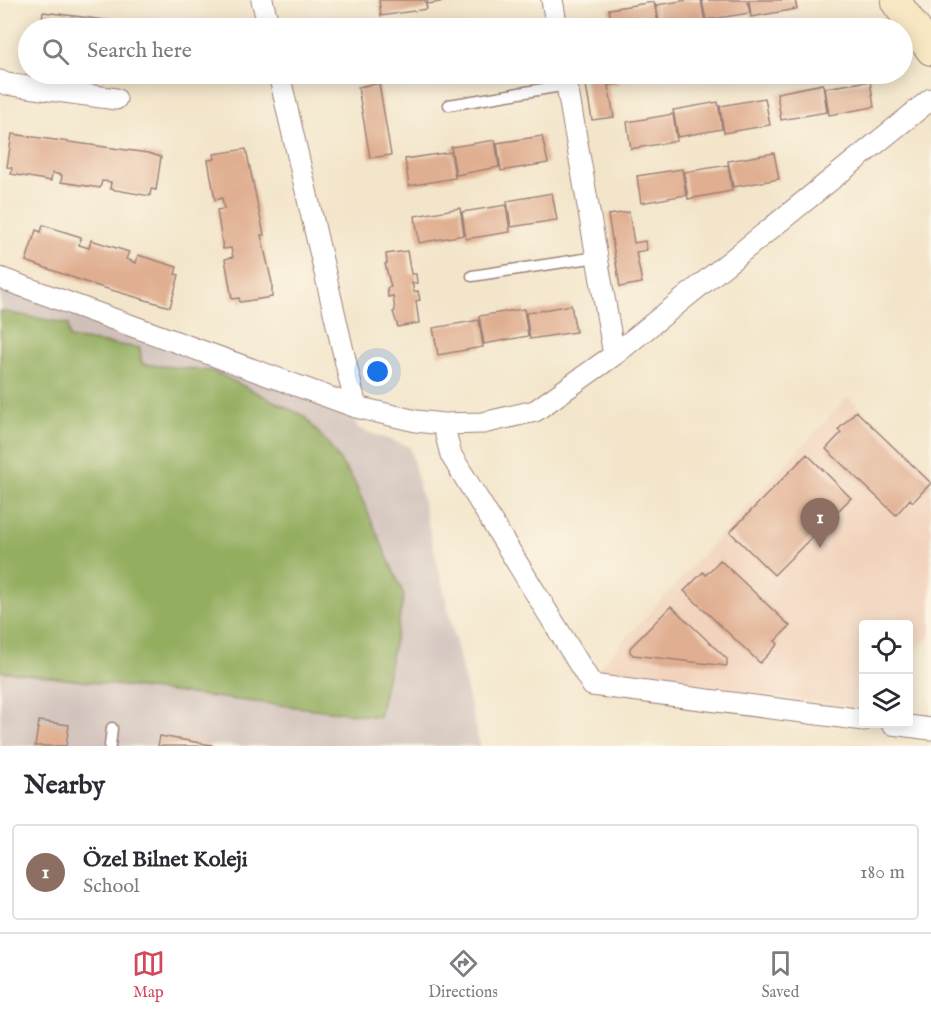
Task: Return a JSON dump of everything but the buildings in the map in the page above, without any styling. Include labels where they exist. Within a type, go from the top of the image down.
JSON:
[{"type":"street","points":[[262,0],[266,18]]},
{"type":"street","points":[[552,0],[555,18]]},
{"type":"street","points":[[895,1],[908,18]]},
{"type":"street","points":[[0,81],[6,84],[116,99]]},
{"type":"street","points":[[281,84],[356,407]]},
{"type":"street","points":[[567,84],[614,355]]},
{"type":"street","points":[[0,278],[356,407],[416,421],[443,424],[483,423],[535,411],[614,355],[931,99]]},
{"type":"street","points":[[443,424],[451,455],[592,684],[859,719]]},
{"type":"street","points":[[913,726],[931,729]]},
{"type":"lane","points":[[449,105],[547,84]]},
{"type":"lane","points":[[472,276],[597,257]]},
{"type":"lane","points":[[110,746],[112,728]]},
{"type":"shaded area","points":[[0,281],[350,413],[359,429],[410,447],[480,746],[0,746]]},
{"type":"shaded area","points":[[848,397],[931,472],[931,635],[913,653],[913,620],[859,620],[859,704],[856,707],[595,672]]},
{"type":"green space","points":[[0,311],[68,324],[69,338],[140,348],[142,364],[213,371],[304,416],[329,445],[354,481],[404,595],[379,717],[0,671]]},
{"type":"place","name":"Özel Bilnet Koleji","points":[[820,548]]}]
